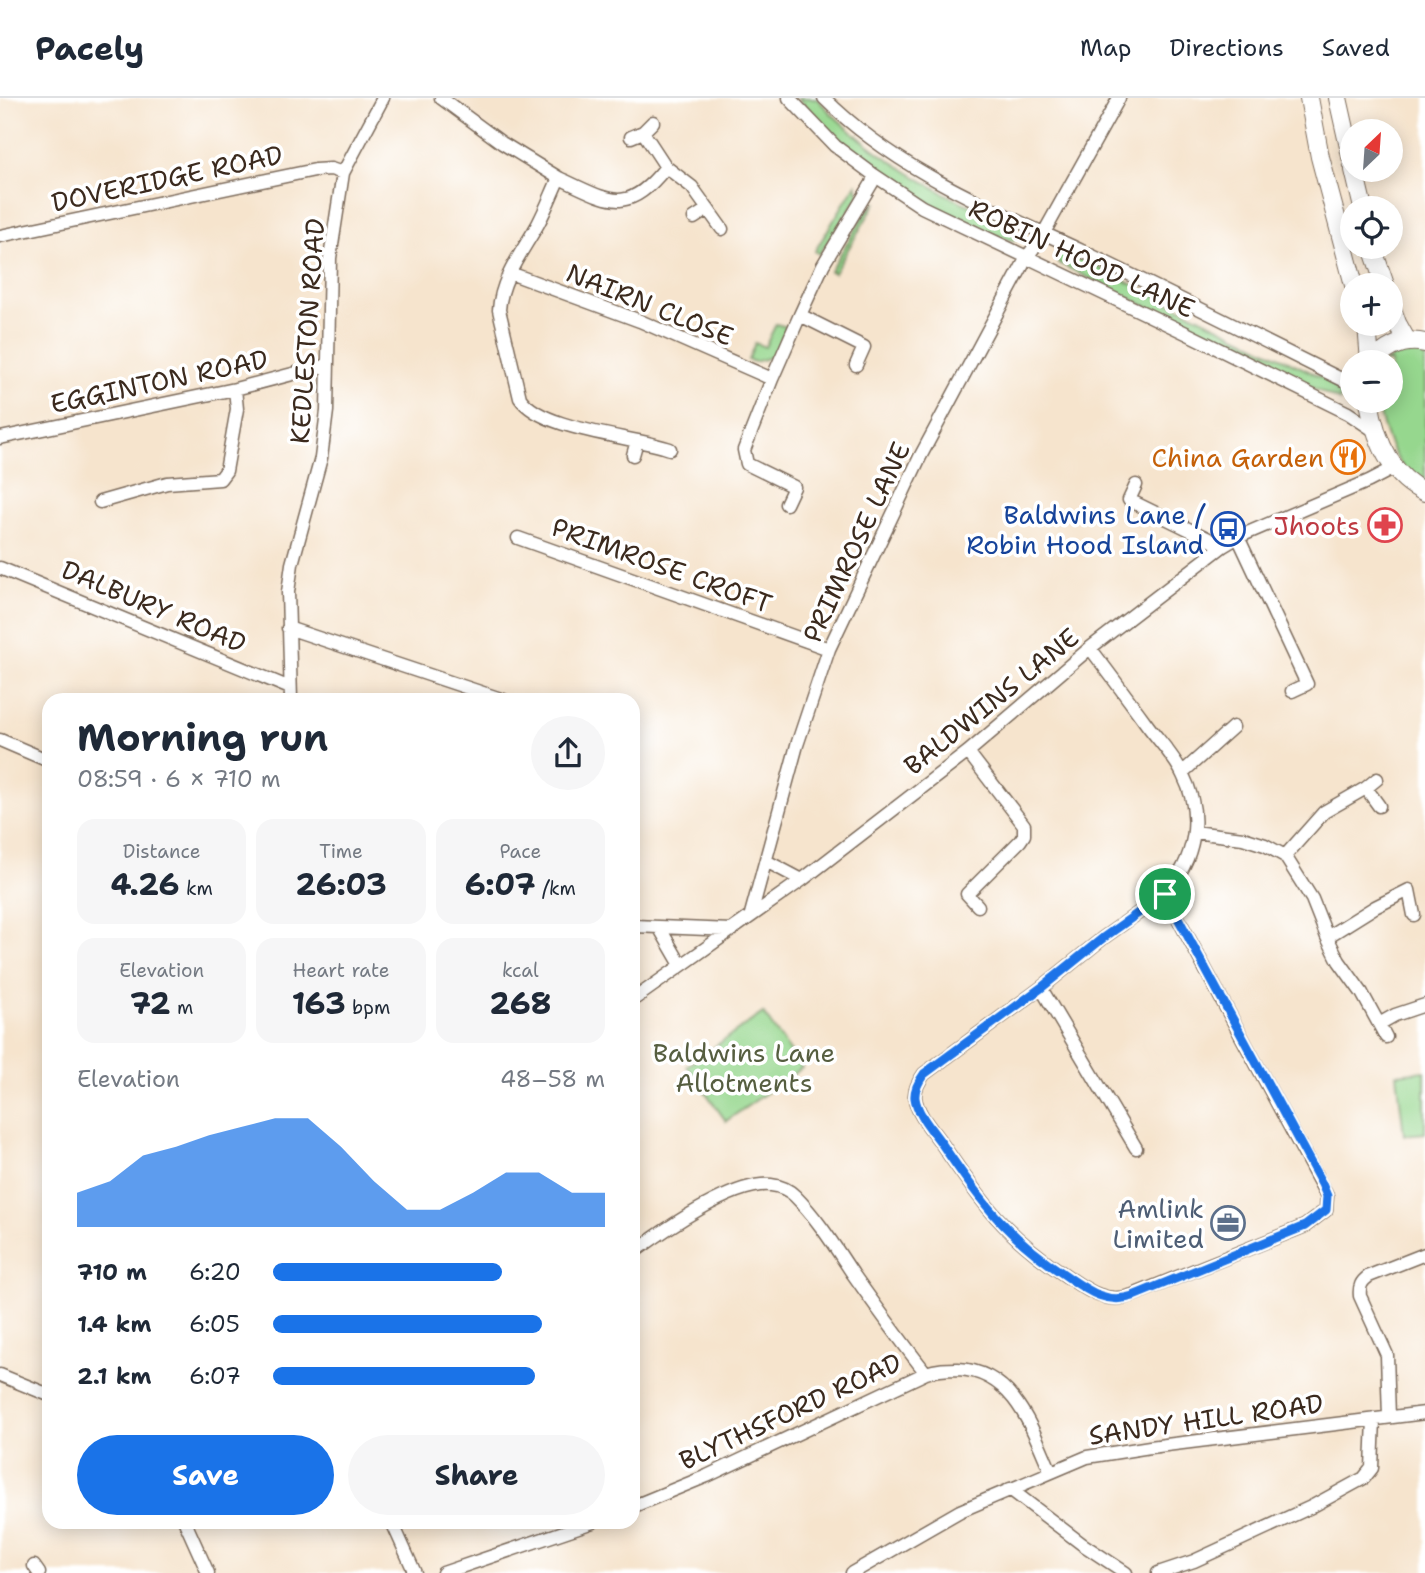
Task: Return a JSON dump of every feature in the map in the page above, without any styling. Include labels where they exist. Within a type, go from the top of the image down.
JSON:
[{"type":"highway","points":[[1309,98],[1320,158],[1351,273]]},
{"type":"highway","points":[[1338,98],[1343,119]]},
{"type":"highway","points":[[1403,329],[1416,342]]},
{"type":"highway","points":[[1388,350],[1393,346],[1416,342]]},
{"type":"highway","points":[[1371,413],[1375,431],[1394,468],[1409,485],[1425,492]]},
{"type":"street","name":"KEDLESTON ROAD","points":[[290,693],[288,592],[292,564],[321,457],[327,411],[330,258],[343,173],[383,98]]},
{"type":"street","points":[[441,98],[502,144],[559,178],[603,197],[627,200],[641,194],[666,167]]},
{"type":"street","name":"ROBIN HOOD LANE","points":[[789,98],[835,146],[922,207],[1212,345],[1348,413],[1375,431]]},
{"type":"street","name":"ROBIN HOOD LANE","points":[[824,98],[853,126],[920,172],[1340,379]]},
{"type":"street","name":"PRIMROSE LANE","points":[[751,914],[797,745],[830,649],[920,457],[1027,257],[1119,98]]},
{"type":"street","points":[[653,122],[637,134],[666,167],[692,187],[722,229]]},
{"type":"street","name":"DOVERIDGE ROAD","points":[[0,236],[315,170],[331,169],[343,173]]},
{"type":"street","points":[[786,504],[794,487],[747,464],[744,450],[772,379],[823,265],[872,183],[874,175]]},
{"type":"street","points":[[559,178],[541,218],[510,273],[500,299],[499,310],[520,398],[525,405],[539,414],[588,430],[670,449]]},
{"type":"street","points":[[694,218],[708,209]]},
{"type":"street","name":"NAIRN CLOSE","points":[[510,273],[640,321],[772,379]]},
{"type":"street","points":[[800,315],[864,347],[856,365]]},
{"type":"street","name":"EGGINTON ROAD","points":[[0,438],[235,389],[327,365]]},
{"type":"street","points":[[100,502],[167,483],[220,479],[226,471],[237,409],[235,389]]},
{"type":"street","points":[[633,455],[637,441]]},
{"type":"street","name":"BALDWINS LANE","points":[[640,995],[802,880],[968,752],[1090,648],[1223,546],[1394,468]]},
{"type":"street","points":[[1136,485],[1129,499],[1223,546]]},
{"type":"street","points":[[1238,537],[1307,684],[1292,691]]},
{"type":"street","name":"PRIMROSE CROFT","points":[[518,538],[830,649]]},
{"type":"street","name":"DALBURY ROAD","points":[[0,568],[288,693]]},
{"type":"street","points":[[288,628],[484,693]]},
{"type":"street","points":[[1090,648],[1182,772],[1194,802],[1194,832],[1187,863],[1165,894],[924,1074],[915,1092],[918,1110],[975,1193],[1000,1224],[1033,1254],[1092,1293],[1108,1299],[1121,1300],[1305,1226],[1326,1210],[1327,1196],[1322,1184],[1165,894]]},
{"type":"street","points":[[1182,772],[1233,727]]},
{"type":"street","points":[[0,740],[42,758]]},
{"type":"street","points":[[968,752],[1024,825],[1024,835],[1020,841],[967,894],[978,906]]},
{"type":"street","points":[[1285,856],[1324,812],[1377,779]]},
{"type":"street","points":[[1366,788],[1379,806]]},
{"type":"street","points":[[1194,832],[1243,838],[1265,845],[1285,856],[1312,899],[1326,937],[1339,961],[1362,993],[1386,1037]]},
{"type":"street","points":[[766,861],[802,880]]},
{"type":"street","points":[[1326,937],[1414,887],[1414,915]]},
{"type":"street","points":[[640,926],[731,930]]},
{"type":"street","points":[[659,927],[681,965]]},
{"type":"street","points":[[1041,988],[1136,1148]]},
{"type":"street","points":[[1379,1024],[1395,1015],[1425,1006]]},
{"type":"street","points":[[640,1248],[665,1230],[737,1191],[752,1185],[781,1187],[793,1194],[818,1224],[892,1330],[926,1373],[936,1370],[966,1370],[984,1375],[1001,1385],[1023,1410],[1051,1472]]},
{"type":"street","points":[[1390,1417],[1387,1355],[1359,1289],[1361,1282],[1369,1276],[1425,1254]]},
{"type":"street","name":"BLYTHSFORD ROAD","points":[[640,1504],[707,1476],[926,1373]]},
{"type":"street","points":[[0,1375],[42,1392]]},
{"type":"street","name":"SANDY HILL ROAD","points":[[852,1573],[960,1511],[1087,1457],[1425,1413]]},
{"type":"street","points":[[1158,1573],[1194,1561],[1311,1507],[1364,1478],[1372,1468],[1374,1419]]},
{"type":"street","points":[[1010,1489],[1082,1544],[1126,1573]]},
{"type":"street","points":[[188,1529],[208,1573]]},
{"type":"street","points":[[395,1529],[415,1573]]},
{"type":"street","points":[[443,1573],[572,1529]]},
{"type":"green space","points":[[798,98],[816,98],[861,140],[894,163],[956,200],[1004,222],[1018,235],[1015,241],[973,226],[894,181],[833,134]]},
{"type":"green space","points":[[856,184],[859,195],[819,254],[815,251]]},
{"type":"green space","points":[[876,202],[834,273],[830,271],[867,210]]},
{"type":"green space","points":[[1060,252],[1069,253],[1339,386],[1340,401],[1058,263],[1055,256]]},
{"type":"green space","points":[[776,324],[787,327],[774,356],[755,362],[748,360],[755,343],[765,347]]},
{"type":"green space","points":[[1403,352],[1425,354],[1425,484],[1409,474],[1401,464],[1387,438],[1380,413],[1403,413]]},
{"type":"green space","name":"Baldwins Lane Allotments","points":[[763,1013],[802,1068],[726,1121],[687,1066]]},
{"type":"green space","points":[[1425,1071],[1425,1133],[1404,1135],[1397,1074]]},
{"type":"place","name":"China Garden","points":[[1348,457]]},
{"type":"place","name":"Jhoots","points":[[1385,525]]},
{"type":"place","name":"Baldwins Lane / Robin Hood Island","points":[[1228,529]]},
{"type":"place","name":"Amlink Limited","points":[[1228,1223]]},
{"type":"route","points":[[1165,894],[1322,1184],[1327,1196],[1326,1210],[1305,1226],[1133,1296],[1121,1300],[1108,1299],[1092,1293],[1033,1254],[1000,1224],[975,1193],[918,1110],[915,1092],[924,1074],[1165,894]]}]
